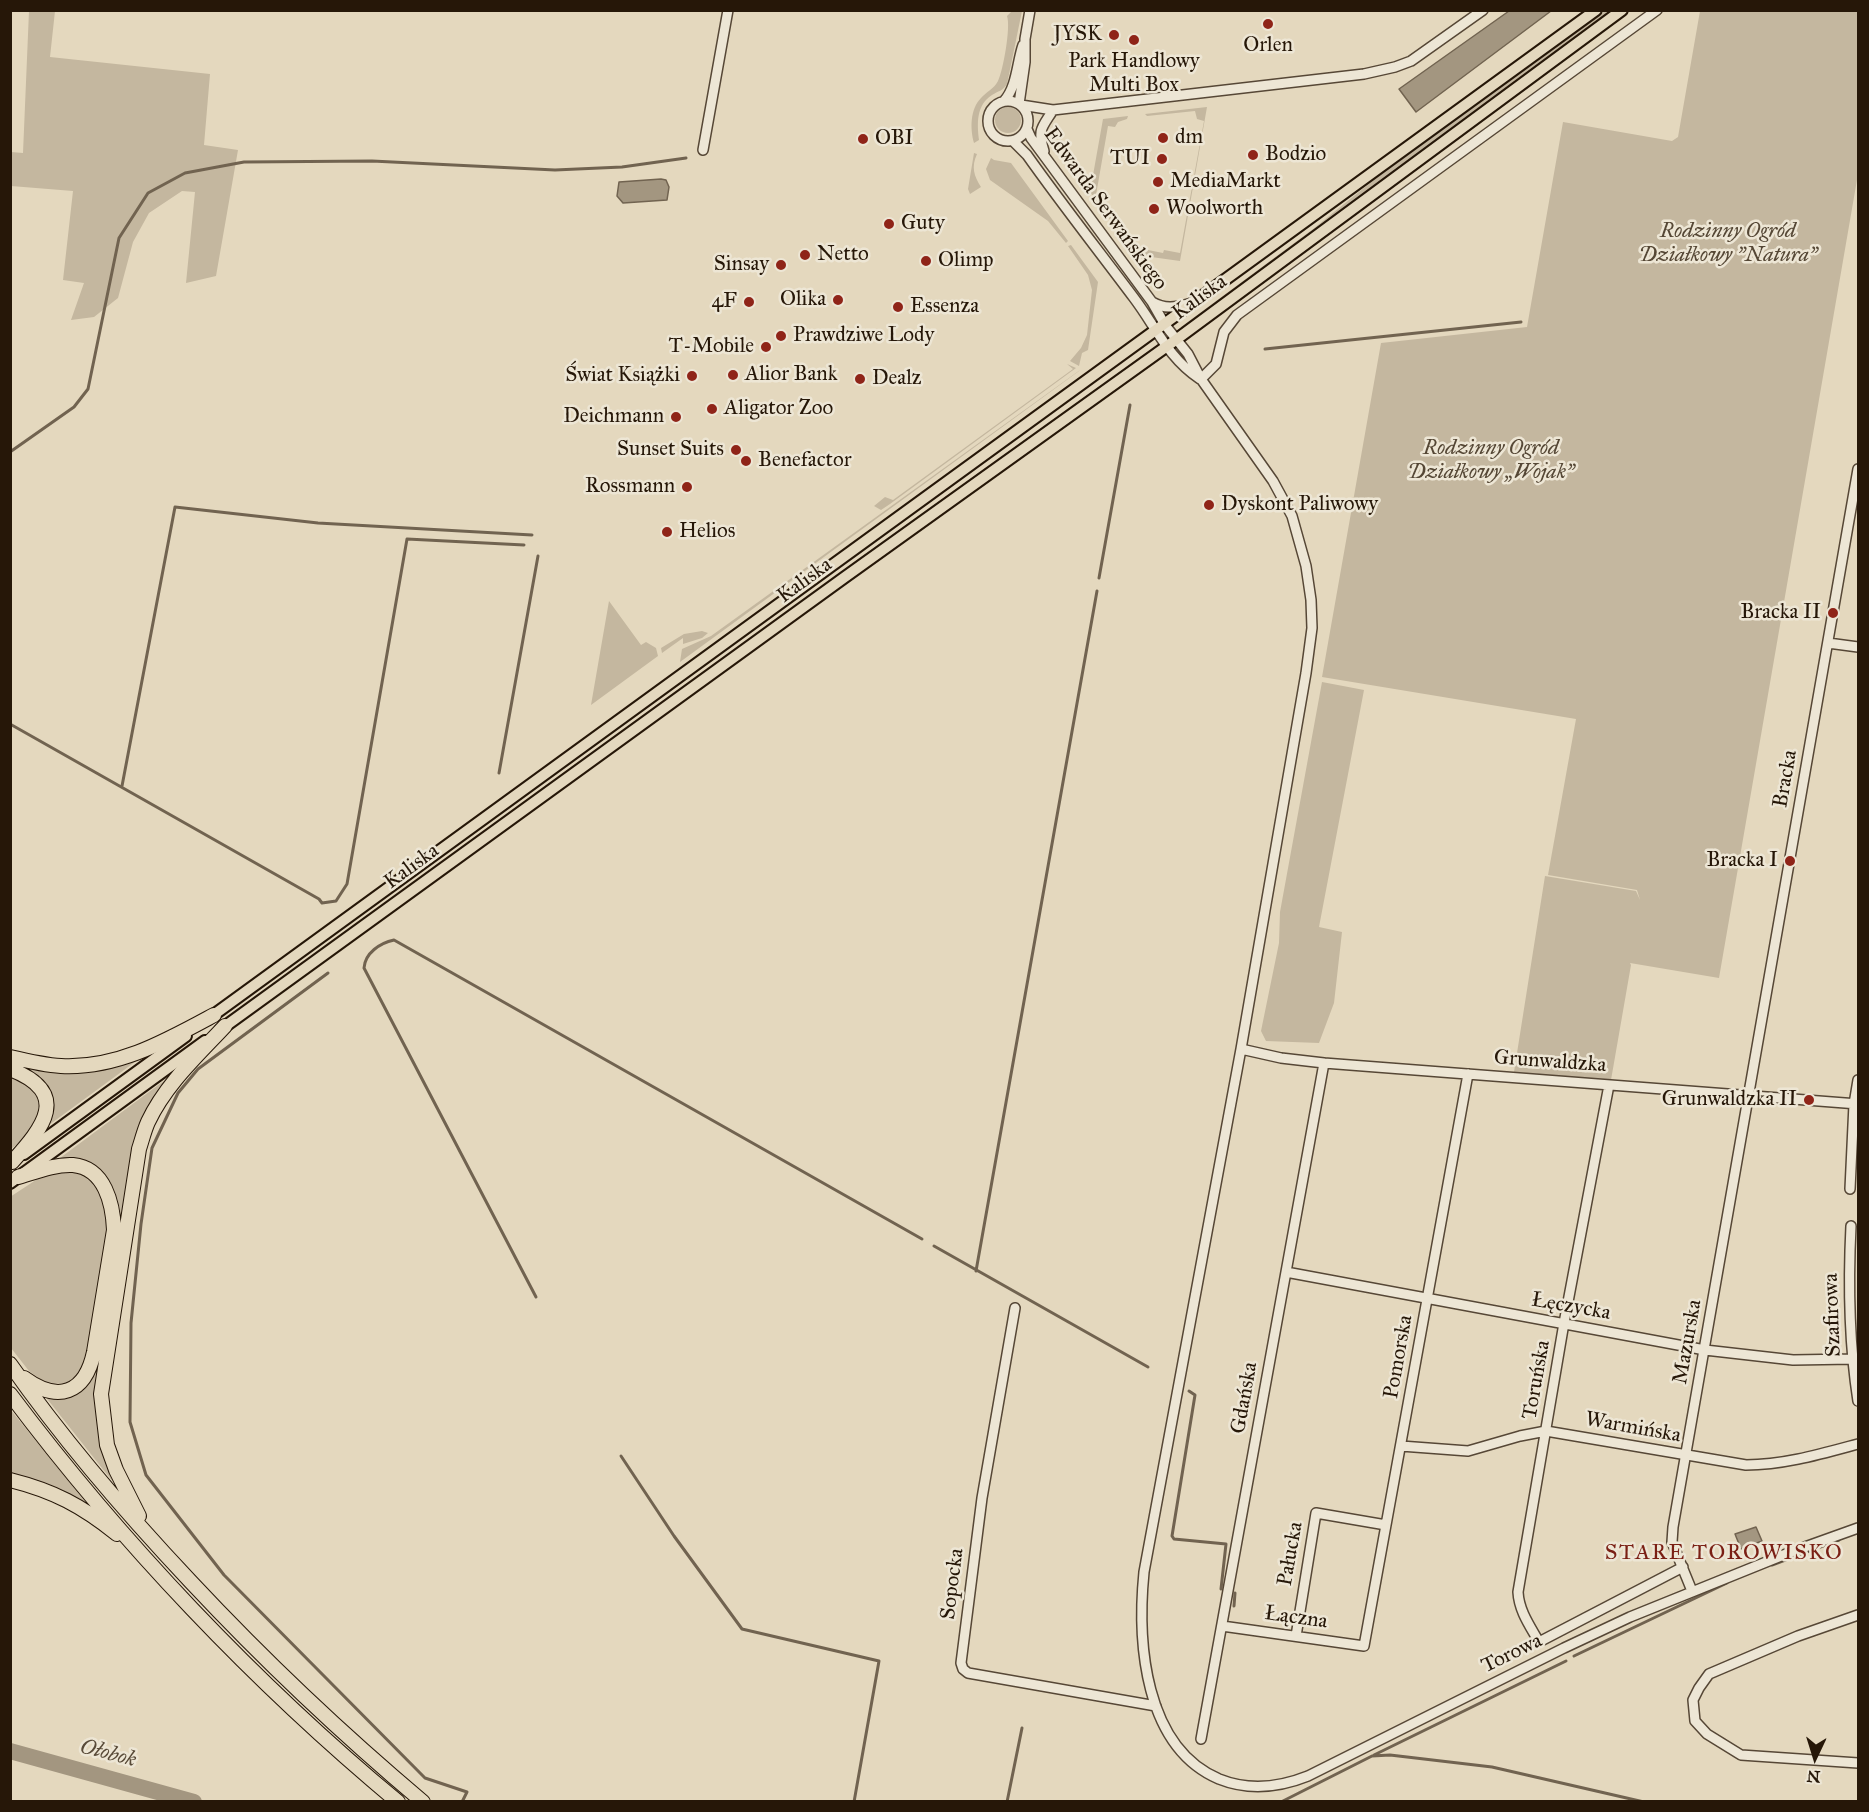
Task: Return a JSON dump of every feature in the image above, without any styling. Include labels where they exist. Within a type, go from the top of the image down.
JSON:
[{"type":"highway","points":[[10,1057],[62,1066],[100,1064],[144,1050],[214,1015]]},
{"type":"highway","points":[[153,1542],[128,1497],[107,1445],[101,1394],[104,1372],[139,1149],[148,1123],[160,1100],[177,1077],[225,1026]]},
{"type":"highway","points":[[10,1069],[34,1081],[41,1089],[46,1112],[42,1126],[11,1163]]},
{"type":"highway","points":[[14,1180],[62,1166],[74,1165],[86,1169],[97,1177],[110,1197],[114,1230],[94,1352],[86,1377],[68,1391],[55,1392],[33,1385],[14,1369]]},
{"type":"highway","points":[[14,1369],[79,1455],[153,1542],[286,1679],[422,1801]]},
{"type":"highway","points":[[10,1394],[147,1558],[224,1640],[329,1741],[398,1802]]},
{"type":"highway","points":[[10,1480],[62,1497],[83,1508],[147,1558]]},
{"type":"main road","name":"Kaliska","points":[[11,1163],[1596,10]]},
{"type":"main road","name":"Kaliska","points":[[14,1180],[836,583],[1177,339],[1622,10]]},
{"type":"street","points":[[703,150],[728,10]]},
{"type":"street","points":[[1030,10],[1012,90],[1004,101],[992,108],[988,116],[988,125],[998,139],[1013,141],[1019,139],[1035,118],[1053,110]]},
{"type":"street","points":[[1004,101],[1053,110],[1364,74],[1411,61],[1483,10]]},
{"type":"street","name":"Kaliska","points":[[1201,379],[1216,364],[1224,332],[1237,315],[1657,10]]},
{"type":"street","points":[[1025,39],[1020,105],[1027,114],[1027,127]]},
{"type":"street","points":[[1045,156],[1040,136],[1041,128],[1053,110]]},
{"type":"street","name":"Edwarda Serwańskiego","points":[[1027,127],[1027,134],[1152,302],[1165,347],[1186,370],[1201,379]]},
{"type":"street","name":"Edwarda Serwańskiego","points":[[1013,141],[1027,155],[1161,328],[1177,339],[1201,379]]},
{"type":"street","points":[[1152,302],[1170,308],[1197,302]]},
{"type":"street","name":"Torowa","points":[[1201,379],[1284,498],[1300,542],[1311,600],[1311,628],[1306,673],[1240,1049],[1144,1572],[1143,1642],[1156,1706],[1166,1730],[1187,1758],[1211,1775],[1239,1785],[1254,1787],[1289,1784],[1630,1617],[1858,1528]]},
{"type":"street","name":"Bracka","points":[[1749,1095],[1858,469]]},
{"type":"street","points":[[1828,643],[1858,647]]},
{"type":"street","name":"Grunwaldzka","points":[[1240,1049],[1281,1058],[1324,1063],[1856,1104]]},
{"type":"street","name":"Gdańska","points":[[1201,1739],[1324,1063]]},
{"type":"street","name":"Pomorska","points":[[1364,1646],[1468,1074]]},
{"type":"street","points":[[1850,1189],[1858,1080]]},
{"type":"street","name":"Toruńska","points":[[1610,1085],[1564,1323],[1518,1599],[1539,1642],[1683,1567]]},
{"type":"street","name":"Mazurska","points":[[1692,1591],[1672,1542],[1673,1527],[1749,1095]]},
{"type":"street","name":"Szafirowa","points":[[1851,1226],[1848,1274],[1852,1359],[1858,1401]]},
{"type":"street","name":"Łęczycka","points":[[1286,1272],[1705,1350],[1793,1360],[1852,1359]]},
{"type":"street","name":"Sopocka","points":[[1015,1308],[982,1498],[961,1663],[963,1669],[968,1673],[1156,1706]]},
{"type":"street","name":"Warmińska","points":[[1401,1446],[1468,1450],[1546,1431],[1746,1465],[1777,1464],[1858,1444]]},
{"type":"street","name":"Pałucka","points":[[1296,1636],[1316,1513],[1386,1525]]},
{"type":"street","points":[[1858,1615],[1798,1636],[1709,1674],[1693,1700],[1695,1721],[1707,1734],[1741,1755],[1858,1763]]},
{"type":"street","name":"Łączna","points":[[1222,1626],[1364,1646]]},
{"type":"green space","points":[[29,11],[55,11],[50,57],[210,74],[204,145],[238,150],[216,276],[186,283],[195,192],[182,191],[149,213],[133,242],[118,298],[94,317],[71,320],[84,283],[63,280],[73,191],[11,186],[11,152],[23,153]]},
{"type":"green space","points":[[1012,11],[1022,11],[1007,84],[987,99],[980,109],[979,140],[974,143],[973,113],[977,103],[998,81],[1006,49],[1007,16]]},
{"type":"green space","points":[[1605,11],[1613,11],[1183,328],[1181,327],[1313,229],[1375,179]]},
{"type":"green space","name":"Rodzinny Ogród Działkowy \"Natura\"","points":[[1700,11],[1858,11],[1858,174],[1719,978],[1630,963],[1611,1080],[1514,1072],[1545,876],[1636,891],[1640,900],[1637,890],[1548,875],[1576,719],[1322,677],[1381,343],[1527,327],[1563,122],[1672,141],[1678,137]]},
{"type":"green space","points":[[1008,107],[1017,111],[1021,120],[1017,129],[1008,133],[999,129],[995,120],[999,111]]},
{"type":"green space","points":[[1207,107],[1180,261],[1137,255],[1124,237],[1131,245],[1148,248],[1148,250],[1180,253],[1204,121],[1197,119],[1195,111],[1147,116],[1145,114]]},
{"type":"green space","points":[[1128,116],[1127,119],[1118,122],[1115,127],[1108,126],[1096,195],[1103,196],[1104,207],[1114,222],[1113,224],[1090,192],[1103,119]]},
{"type":"green space","points":[[974,153],[977,154],[974,171],[981,187],[970,194],[968,189]]},
{"type":"green space","points":[[991,158],[1011,163],[1068,241],[1066,243],[1048,221],[990,180],[986,169]]},
{"type":"green space","points":[[1071,245],[1098,282],[1088,350],[1082,353],[1079,366],[1070,361],[1081,348],[1087,335],[1092,290],[1088,275],[1068,246]]},
{"type":"green space","points":[[1067,364],[1076,368],[890,504],[881,510],[874,506],[885,497],[893,500],[1073,369]]},
{"type":"green space","points":[[1080,370],[680,662],[682,649],[711,636]]},
{"type":"green space","points":[[609,601],[641,645],[646,642],[656,648],[658,656],[591,705]]},
{"type":"green space","points":[[702,631],[708,633],[702,638],[683,644],[683,638],[662,653],[661,648],[684,634]]},
{"type":"green space","points":[[1322,682],[1364,690],[1319,927],[1342,932],[1334,1003],[1319,1043],[1266,1041],[1261,1031],[1279,943],[1280,912]]},
{"type":"green space","points":[[139,1059],[49,1125],[53,1114],[53,1104],[11,1064]]},
{"type":"green space","points":[[173,1074],[127,1183],[120,1223],[117,1198],[106,1178],[80,1162],[60,1158]]},
{"type":"green space","points":[[11,1075],[34,1093],[40,1102],[41,1111],[32,1130],[11,1149]]},
{"type":"green space","points":[[72,1171],[96,1183],[109,1215],[99,1295],[84,1368],[68,1383],[50,1384],[29,1371],[11,1348],[10,1197],[42,1176]]},
{"type":"green space","points":[[98,1364],[101,1443],[113,1482],[44,1395],[78,1392],[89,1382]]},
{"type":"green space","points":[[10,1409],[87,1504],[53,1488],[11,1475]]},
{"type":"shaded area","points":[[1509,11],[1551,11],[1416,112],[1399,89]]},
{"type":"shaded area","points":[[666,180],[669,187],[667,200],[623,203],[617,196],[619,182]]},
{"type":"shaded area","points":[[1756,1527],[1762,1541],[1741,1549],[1735,1534]]},
{"type":"waterway","points":[[10,452],[74,407],[88,389],[119,238],[148,193],[185,173],[244,162],[372,161],[555,170],[622,167],[686,158]]},
{"type":"waterway","points":[[1265,349],[1521,322]]},
{"type":"waterway","points":[[1099,578],[1130,405]]},
{"type":"waterway","points":[[122,786],[175,507],[318,523],[532,535]]},
{"type":"waterway","points":[[10,724],[319,899],[322,903],[336,901],[347,884],[407,539],[524,545]]},
{"type":"waterway","points":[[499,773],[538,556]]},
{"type":"waterway","points":[[976,1271],[1097,591]]},
{"type":"waterway","points":[[536,1297],[364,968],[370,953],[384,944],[394,940],[922,1239]]},
{"type":"waterway","points":[[328,973],[198,1069],[178,1093],[152,1148],[141,1224],[131,1323],[130,1422],[146,1475],[224,1575],[425,1778],[467,1792],[462,1802]]},
{"type":"waterway","points":[[934,1246],[1148,1367]]},
{"type":"waterway","points":[[1189,1391],[1195,1395],[1172,1536],[1174,1539],[1226,1544],[1221,1589]]},
{"type":"waterway","points":[[621,1456],[674,1536],[742,1629],[879,1661],[854,1802]]},
{"type":"waterway","points":[[1772,1565],[1839,1540]]},
{"type":"waterway","points":[[1574,1656],[1727,1583]]},
{"type":"waterway","points":[[1234,1606],[1235,1593]]},
{"type":"waterway","points":[[1374,1755],[1566,1661]]},
{"type":"waterway","points":[[1007,1802],[1022,1728]]},
{"type":"waterway","name":"Ołobok","points":[[10,1751],[194,1802]]},
{"type":"waterway","points":[[1281,1802],[1372,1756],[1390,1755],[1492,1767],[1644,1802]]},
{"type":"place","name":"Orlen","points":[[1268,24]]},
{"type":"place","name":"JYSK","points":[[1114,35]]},
{"type":"place","name":"Park Handlowy Multi Box","points":[[1134,40]]},
{"type":"place","name":"dm","points":[[1163,138]]},
{"type":"place","name":"OBI","points":[[863,139]]},
{"type":"place","name":"Bodzio","points":[[1253,155]]},
{"type":"place","name":"TUI","points":[[1162,159]]},
{"type":"place","name":"MediaMarkt","points":[[1158,182]]},
{"type":"place","name":"Woolworth","points":[[1154,209]]},
{"type":"place","name":"Guty","points":[[889,224]]},
{"type":"place","name":"Netto","points":[[805,255]]},
{"type":"place","name":"Olimp","points":[[926,261]]},
{"type":"place","name":"Sinsay","points":[[781,265]]},
{"type":"place","name":"Olika","points":[[838,300]]},
{"type":"place","name":"4F","points":[[749,302]]},
{"type":"place","name":"Essenza","points":[[898,307]]},
{"type":"place","name":"Prawdziwe Lody","points":[[781,336]]},
{"type":"place","name":"T-Mobile","points":[[766,347]]},
{"type":"place","name":"Alior Bank","points":[[733,375]]},
{"type":"place","name":"Świat Książki","points":[[692,376]]},
{"type":"place","name":"Dealz","points":[[860,379]]},
{"type":"place","name":"Aligator Zoo","points":[[712,409]]},
{"type":"place","name":"Deichmann","points":[[676,417]]},
{"type":"place","name":"Sunset Suits","points":[[736,450]]},
{"type":"place","name":"Benefactor","points":[[746,461]]},
{"type":"place","name":"Rossmann","points":[[687,487]]},
{"type":"place","name":"Dyskont Paliwowy","points":[[1209,505]]},
{"type":"place","name":"Helios","points":[[667,532]]},
{"type":"place","name":"Bracka II","points":[[1833,613]]},
{"type":"place","name":"Bracka I","points":[[1790,861]]},
{"type":"place","name":"Grunwaldzka II","points":[[1809,1100]]},
{"type":"district","name":"STARE TOROWISKO","points":[[1724,1554]]},
{"type":"park label","name":"Rodzinny Ogród Działkowy „Wojak”","points":[[1491,461]]}]
